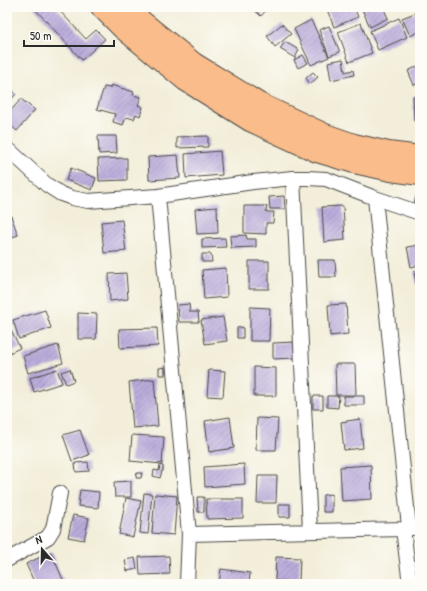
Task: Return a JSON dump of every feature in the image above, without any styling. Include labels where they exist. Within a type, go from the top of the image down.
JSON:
[{"type":"highway","points":[[102,7],[122,27],[186,80],[250,120],[317,151],[354,162],[391,170],[420,174]]},
{"type":"highway","points":[[125,7],[194,64],[259,104],[325,135],[354,145],[388,153],[420,157]]},
{"type":"street","points":[[7,148],[47,185],[61,194],[88,201],[158,196],[253,182],[293,178],[326,179],[375,198],[420,213]]},
{"type":"street","points":[[293,178],[310,530]]},
{"type":"street","points":[[158,196],[189,534],[187,584]]},
{"type":"street","points":[[375,198],[411,528],[410,584]]},
{"type":"street","points":[[7,560],[48,537],[53,529],[60,494]]},
{"type":"street","points":[[189,534],[411,528]]},
{"type":"building","points":[[56,7],[86,39],[96,30],[105,39],[82,60],[34,8]]},
{"type":"building","points":[[251,7],[269,7],[261,16]]},
{"type":"building","points":[[326,7],[354,7],[358,17],[334,27]]},
{"type":"building","points":[[361,7],[383,7],[388,18],[370,27]]},
{"type":"building","points":[[420,11],[420,31],[410,36],[402,18]]},
{"type":"building","points":[[399,18],[407,37],[378,50],[370,31]]},
{"type":"building","points":[[311,20],[329,57],[311,65],[294,29]]},
{"type":"building","points":[[361,23],[372,53],[349,62],[338,32]]},
{"type":"building","points":[[282,24],[291,34],[275,47],[267,36]]},
{"type":"building","points":[[329,26],[340,52],[329,56],[319,30]]},
{"type":"building","points":[[285,42],[299,50],[295,58],[280,49]]},
{"type":"building","points":[[303,55],[308,63],[298,68],[294,60]]},
{"type":"building","points":[[343,59],[345,72],[353,70],[354,75],[331,80],[328,62]]},
{"type":"building","points":[[420,65],[420,83],[414,85],[408,71]]},
{"type":"building","points":[[313,72],[318,77],[310,84],[306,78]]},
{"type":"building","points":[[111,85],[134,92],[133,95],[141,97],[138,105],[143,107],[140,116],[136,114],[134,119],[126,117],[123,125],[113,122],[115,114],[97,109],[104,87],[110,88]]},
{"type":"building","points":[[7,87],[16,94],[7,104]]},
{"type":"building","points":[[413,96],[420,96],[420,121],[414,121]]},
{"type":"building","points":[[21,99],[35,110],[17,131],[7,122],[7,115]]},
{"type":"building","points":[[98,136],[116,136],[117,153],[99,154]]},
{"type":"building","points":[[208,136],[208,147],[177,148],[177,137]]},
{"type":"building","points":[[220,151],[222,175],[186,178],[185,154]]},
{"type":"building","points":[[178,155],[180,178],[149,180],[148,157]]},
{"type":"building","points":[[127,158],[127,180],[99,181],[98,159]]},
{"type":"building","points":[[71,168],[96,178],[92,190],[66,180]]},
{"type":"building","points":[[418,189],[420,190],[420,206],[414,204]]},
{"type":"building","points":[[284,196],[285,209],[270,209],[269,197]]},
{"type":"building","points":[[244,206],[267,206],[266,212],[274,212],[273,223],[266,223],[266,234],[244,233]]},
{"type":"building","points":[[343,206],[345,240],[324,242],[322,207]]},
{"type":"building","points":[[217,207],[218,233],[197,234],[195,209]]},
{"type":"building","points":[[11,216],[18,235],[7,239],[7,218]]},
{"type":"building","points":[[122,220],[126,251],[104,253],[101,222]]},
{"type":"building","points":[[246,235],[247,239],[256,239],[256,247],[231,248],[230,236]]},
{"type":"building","points":[[225,238],[226,247],[202,248],[202,239]]},
{"type":"building","points":[[420,245],[420,265],[411,267],[407,247]]},
{"type":"building","points":[[202,254],[211,254],[212,262],[202,262]]},
{"type":"building","points":[[318,260],[335,260],[336,277],[319,277]]},
{"type":"building","points":[[249,261],[269,261],[269,289],[249,289]]},
{"type":"building","points":[[226,268],[227,297],[204,299],[202,270]]},
{"type":"building","points":[[420,270],[420,283],[416,284],[414,271]]},
{"type":"building","points":[[126,273],[128,299],[110,301],[109,274]]},
{"type":"building","points":[[189,304],[190,312],[198,312],[199,322],[179,322],[178,305]]},
{"type":"building","points":[[346,304],[348,334],[330,336],[328,305]]},
{"type":"building","points":[[250,307],[270,308],[269,341],[250,341]]},
{"type":"building","points":[[45,310],[51,328],[19,339],[13,320]]},
{"type":"building","points":[[78,313],[97,314],[96,339],[78,339]]},
{"type":"building","points":[[223,317],[227,341],[205,344],[201,320]]},
{"type":"building","points":[[7,322],[20,348],[7,354]]},
{"type":"building","points":[[243,327],[243,338],[237,338],[237,328]]},
{"type":"building","points":[[157,328],[158,346],[120,348],[119,329]]},
{"type":"building","points":[[295,342],[295,358],[273,359],[273,343]]},
{"type":"building","points":[[58,345],[63,363],[28,373],[23,356]]},
{"type":"building","points":[[335,364],[355,364],[356,395],[336,395]]},
{"type":"building","points":[[165,367],[165,375],[159,375],[159,368]]},
{"type":"building","points":[[254,367],[276,368],[276,396],[254,396]]},
{"type":"building","points":[[57,369],[62,383],[34,392],[30,378]]},
{"type":"building","points":[[70,369],[74,381],[66,384],[61,372]]},
{"type":"building","points":[[209,370],[225,371],[223,397],[207,396]]},
{"type":"building","points":[[154,379],[158,426],[133,428],[129,382]]},
{"type":"building","points":[[313,396],[323,396],[323,409],[313,409]]},
{"type":"building","points":[[327,396],[339,396],[338,408],[327,407]]},
{"type":"building","points":[[344,396],[364,396],[364,405],[344,405]]},
{"type":"building","points":[[230,417],[234,448],[209,452],[205,421]]},
{"type":"building","points":[[257,418],[278,419],[276,450],[256,450]]},
{"type":"building","points":[[360,419],[363,448],[344,450],[341,422]]},
{"type":"building","points":[[80,430],[89,455],[72,461],[63,435]]},
{"type":"building","points":[[132,435],[164,437],[162,464],[130,461]]},
{"type":"building","points":[[88,462],[89,471],[76,472],[75,463]]},
{"type":"building","points":[[244,464],[245,484],[205,487],[204,467]]},
{"type":"building","points":[[160,465],[163,466],[163,471],[160,478],[153,476],[154,470],[159,471]]},
{"type":"building","points":[[371,465],[372,499],[342,501],[340,467]]},
{"type":"building","points":[[137,473],[142,473],[141,478],[136,478]]},
{"type":"building","points":[[258,476],[277,476],[276,503],[257,503]]},
{"type":"building","points":[[131,481],[131,497],[115,497],[114,482]]},
{"type":"building","points":[[80,490],[99,492],[98,508],[78,506]]},
{"type":"building","points":[[144,493],[152,494],[148,534],[140,533]]},
{"type":"building","points":[[155,494],[177,496],[174,535],[152,533]]},
{"type":"building","points":[[332,494],[332,512],[323,512],[323,495]]},
{"type":"building","points":[[197,497],[204,497],[204,512],[198,512]]},
{"type":"building","points":[[126,498],[141,501],[133,537],[119,534]]},
{"type":"building","points":[[206,499],[243,499],[243,518],[207,519]]},
{"type":"building","points":[[279,504],[290,504],[290,517],[279,517]]},
{"type":"building","points":[[73,515],[89,518],[84,540],[68,537]]},
{"type":"building","points":[[51,552],[65,584],[35,584],[26,564]]},
{"type":"building","points":[[169,556],[170,574],[140,575],[139,557]]},
{"type":"building","points":[[276,557],[300,558],[299,582],[275,581]]},
{"type":"building","points":[[135,558],[137,569],[127,571],[125,560]]},
{"type":"building","points":[[221,569],[250,573],[249,584],[219,584]]},
{"type":"building","points":[[251,582],[260,582],[259,584],[250,584]]}]
